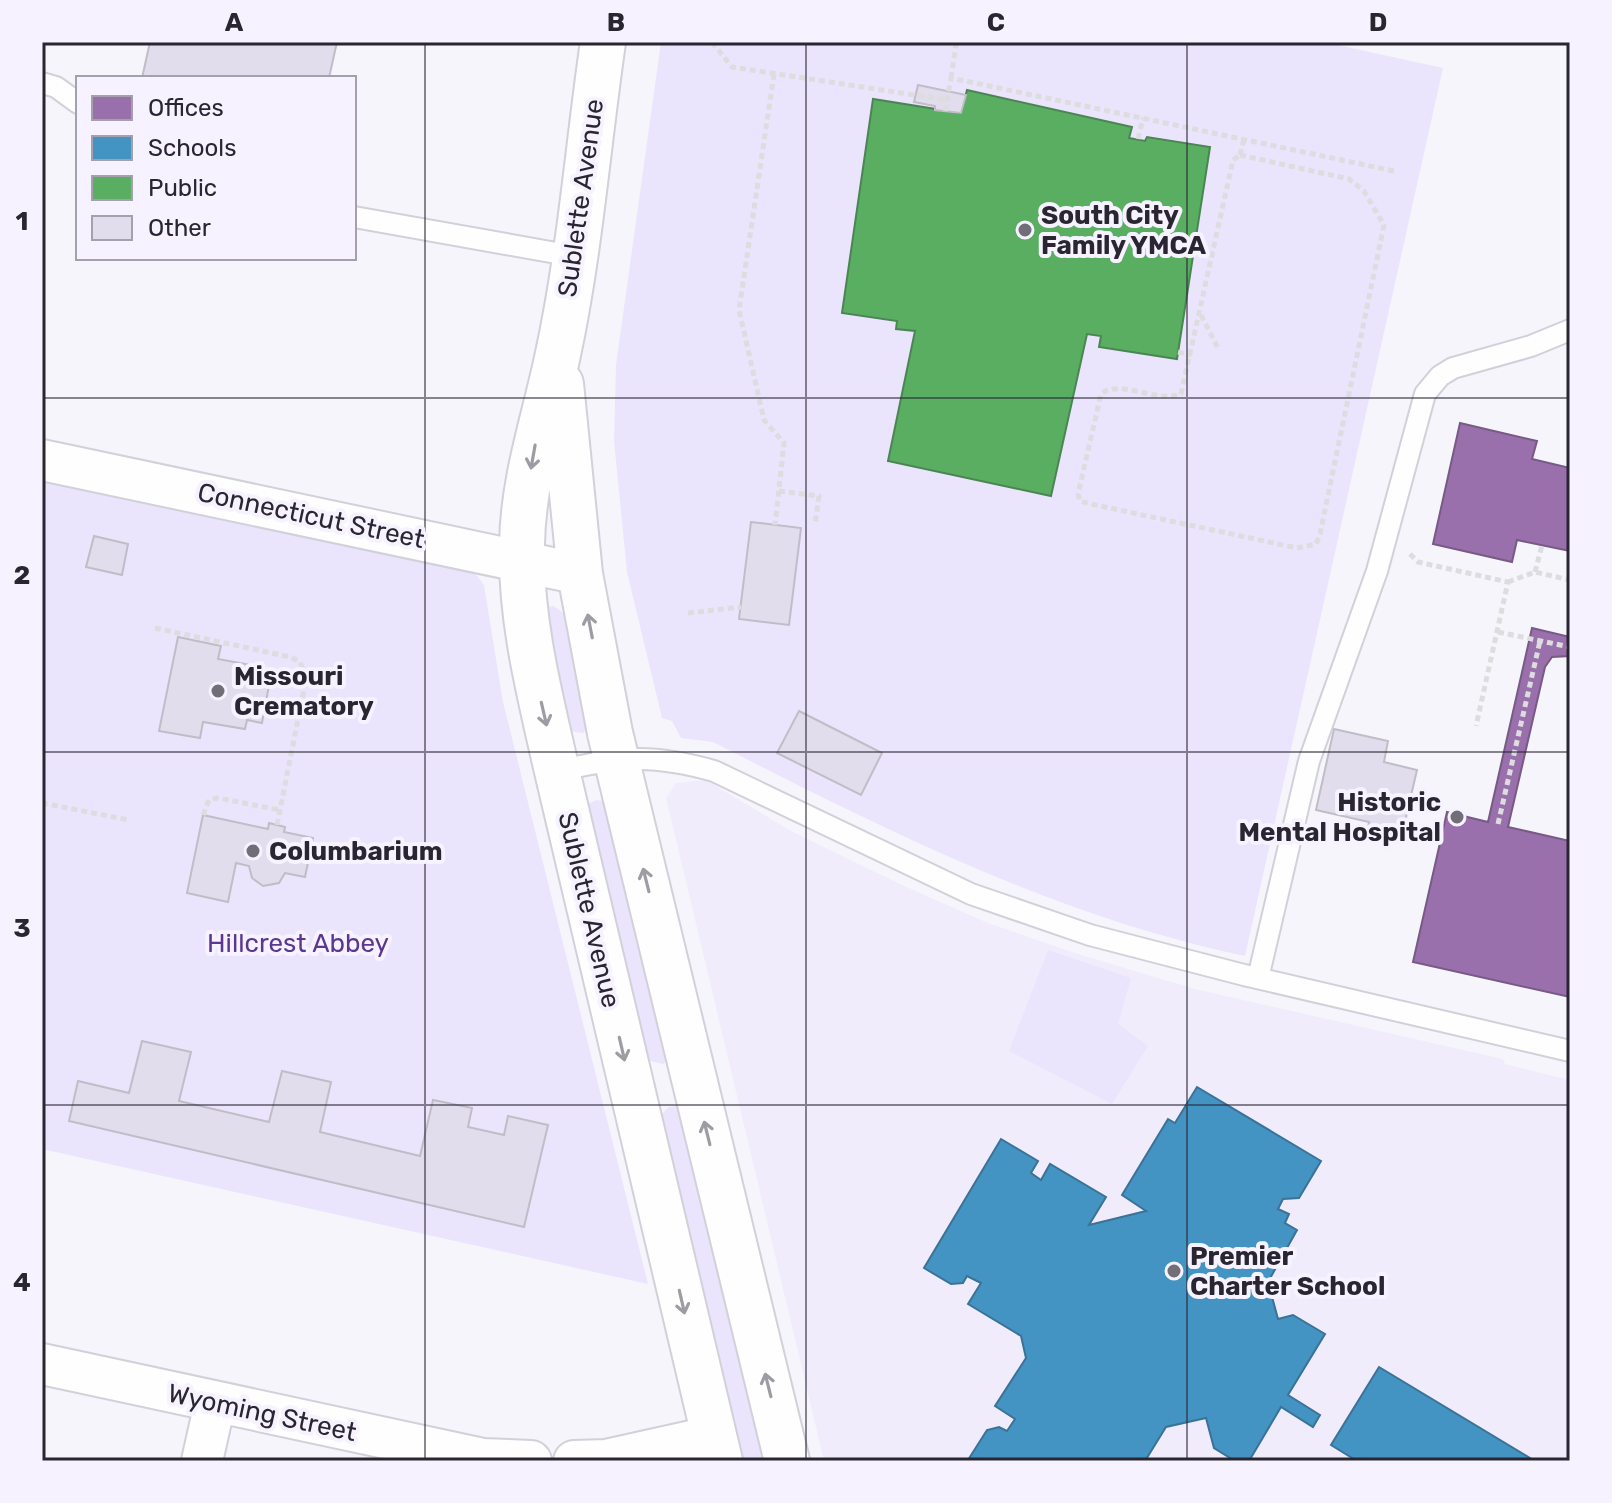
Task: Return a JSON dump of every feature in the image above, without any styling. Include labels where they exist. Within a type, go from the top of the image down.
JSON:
[{"type":"street","name":"Sublette Avenue","points":[[603,42],[558,354],[532,454],[522,560],[536,676],[717,1448]]},
{"type":"street","name":"Sublette Avenue","points":[[558,354],[580,574],[616,758],[787,1461]]},
{"type":"street","name":"Connecticut Street","points":[[42,460],[580,574]]},
{"type":"street","name":"Wyoming Street","points":[[42,1364],[483,1459],[531,1461]]},
{"type":"street","points":[[202,1461],[215,1403]]},
{"type":"street","points":[[574,1461],[717,1448]]},
{"type":"lane","points":[[42,83],[56,87],[76,102]]},
{"type":"lane","points":[[356,217],[573,256]]},
{"type":"lane","points":[[1258,978],[1309,761],[1377,571],[1425,394],[1440,376],[1453,368],[1531,346],[1570,330]]},
{"type":"lane","points":[[557,771],[616,758],[641,757],[714,771],[971,894],[1090,935],[1570,1051]]},
{"type":"path","points":[[712,42],[732,67],[947,100]]},
{"type":"path","points":[[945,111],[956,45]]},
{"type":"path","points":[[774,74],[739,310],[764,420],[784,443],[775,525]]},
{"type":"path","points":[[951,78],[1394,171]]},
{"type":"path","points":[[1138,139],[1143,118]]},
{"type":"path","points":[[1240,155],[1349,179],[1364,191],[1384,225],[1316,544],[1297,548],[1080,501],[1079,486],[1101,394],[1112,389],[1163,397],[1181,394],[1233,160],[1240,155],[1244,139]]},
{"type":"path","points":[[1200,314],[1219,350]]},
{"type":"path","points":[[1178,352],[1191,355]]},
{"type":"path","points":[[779,491],[819,496],[815,524]]},
{"type":"path","points":[[1535,572],[1542,545]]},
{"type":"path","points":[[1409,549],[1410,557],[1418,562],[1508,582],[1535,572],[1570,580]]},
{"type":"path","points":[[1476,726],[1508,582]]},
{"type":"path","points":[[688,613],[741,607]]},
{"type":"path","points":[[155,628],[290,657],[300,662],[306,679],[277,825]]},
{"type":"path","points":[[1498,632],[1570,647]]},
{"type":"path","points":[[1498,824],[1540,641]]},
{"type":"path","points":[[266,702],[300,710]]},
{"type":"path","points":[[203,815],[209,800],[218,798],[280,810]]},
{"type":"path","points":[[42,803],[129,820]]},
{"type":"shaded area","name":"Premier Charter School","points":[[706,780],[793,832],[988,923],[1195,989],[1503,1059],[1505,1064],[1570,1080],[1570,1461],[824,1461],[666,798],[676,783]]},
{"type":"green space","points":[[661,42],[1324,42],[1443,68],[1245,956],[1175,939],[1038,894],[906,837],[713,742],[681,738],[672,721],[662,718],[627,572],[614,441],[616,365]]},
{"type":"green space","name":"Hillcrest Abbey","points":[[42,478],[475,573],[484,585],[503,702],[648,1284],[42,1149]]},
{"type":"green space","points":[[554,606],[567,616],[588,728],[583,733],[568,731],[543,608]]},
{"type":"green space","points":[[596,800],[610,802],[669,1058],[663,1064],[646,1060],[585,814],[588,804]]},
{"type":"green space","points":[[1048,950],[1131,978],[1118,1024],[1148,1046],[1112,1104],[1009,1051]]},
{"type":"green space","points":[[679,1106],[771,1461],[742,1461],[660,1125],[661,1115],[669,1107]]},
{"type":"building: Offices","points":[[1460,423],[1537,441],[1532,459],[1570,468],[1570,551],[1517,540],[1512,562],[1433,544]]},
{"type":"building: Offices","name":"Historic Mental Hospital","points":[[1532,628],[1570,637],[1570,656],[1552,657],[1545,667],[1508,827],[1570,841],[1570,997],[1413,962],[1447,812],[1488,822]]},
{"type":"building: Schools","points":[[1197,1087],[1321,1161],[1299,1198],[1283,1199],[1278,1209],[1289,1214],[1285,1223],[1297,1230],[1268,1282],[1278,1319],[1293,1315],[1325,1334],[1288,1395],[1320,1415],[1313,1427],[1281,1407],[1249,1461],[1235,1461],[1214,1448],[1206,1418],[1166,1427],[1145,1461],[968,1460],[987,1430],[999,1427],[1007,1431],[1015,1419],[995,1406],[1026,1358],[1021,1336],[968,1304],[981,1283],[967,1276],[963,1283],[951,1284],[924,1268],[1001,1139],[1038,1161],[1031,1173],[1041,1180],[1050,1164],[1106,1197],[1089,1225],[1146,1211],[1122,1195],[1168,1119],[1175,1123]]},
{"type":"building: Schools","points":[[1379,1367],[1535,1461],[1357,1461],[1331,1445]]},
{"type":"building: Public","name":"South City Family YMCA","points":[[967,90],[1132,127],[1129,138],[1145,141],[1147,137],[1210,147],[1177,359],[1099,347],[1101,336],[1087,334],[1051,496],[888,461],[915,331],[896,329],[897,321],[842,313],[873,99],[961,113]]},
{"type":"building: Other","points":[[150,42],[337,42],[329,76],[142,76]]},
{"type":"building: Other","points":[[918,85],[966,95],[961,113],[935,110],[935,106],[914,102]]},
{"type":"building: Other","points":[[751,522],[801,528],[789,625],[739,619]]},
{"type":"building: Other","points":[[94,536],[128,544],[122,575],[86,567]]},
{"type":"building: Other","name":"Missouri Crematory","points":[[178,637],[221,646],[218,659],[261,667],[259,678],[270,680],[262,723],[247,720],[245,729],[203,722],[200,738],[159,731]]},
{"type":"building: Other","points":[[799,711],[882,753],[861,795],[777,753]]},
{"type":"building: Other","points":[[1334,729],[1388,741],[1384,762],[1417,770],[1401,839],[1367,831],[1369,822],[1316,810]]},
{"type":"building: Other","name":"Columbarium","points":[[203,815],[268,829],[269,823],[285,827],[284,832],[313,838],[305,877],[285,873],[279,883],[263,886],[252,878],[249,866],[236,863],[228,902],[187,893]]},
{"type":"building: Other","points":[[142,1041],[191,1052],[179,1101],[269,1122],[282,1071],[331,1082],[320,1132],[420,1156],[433,1100],[472,1108],[468,1127],[504,1135],[508,1116],[548,1125],[524,1227],[69,1121],[78,1081],[129,1093]]},
{"type":"place","name":"South City Family YMCA","points":[[1025,230]]},
{"type":"place","name":"Missouri Crematory","points":[[218,691]]},
{"type":"place","name":"Historic Mental Hospital","points":[[1457,817]]},
{"type":"place","name":"Columbarium","points":[[253,851]]},
{"type":"place","name":"Premier Charter School","points":[[1174,1271]]}]
